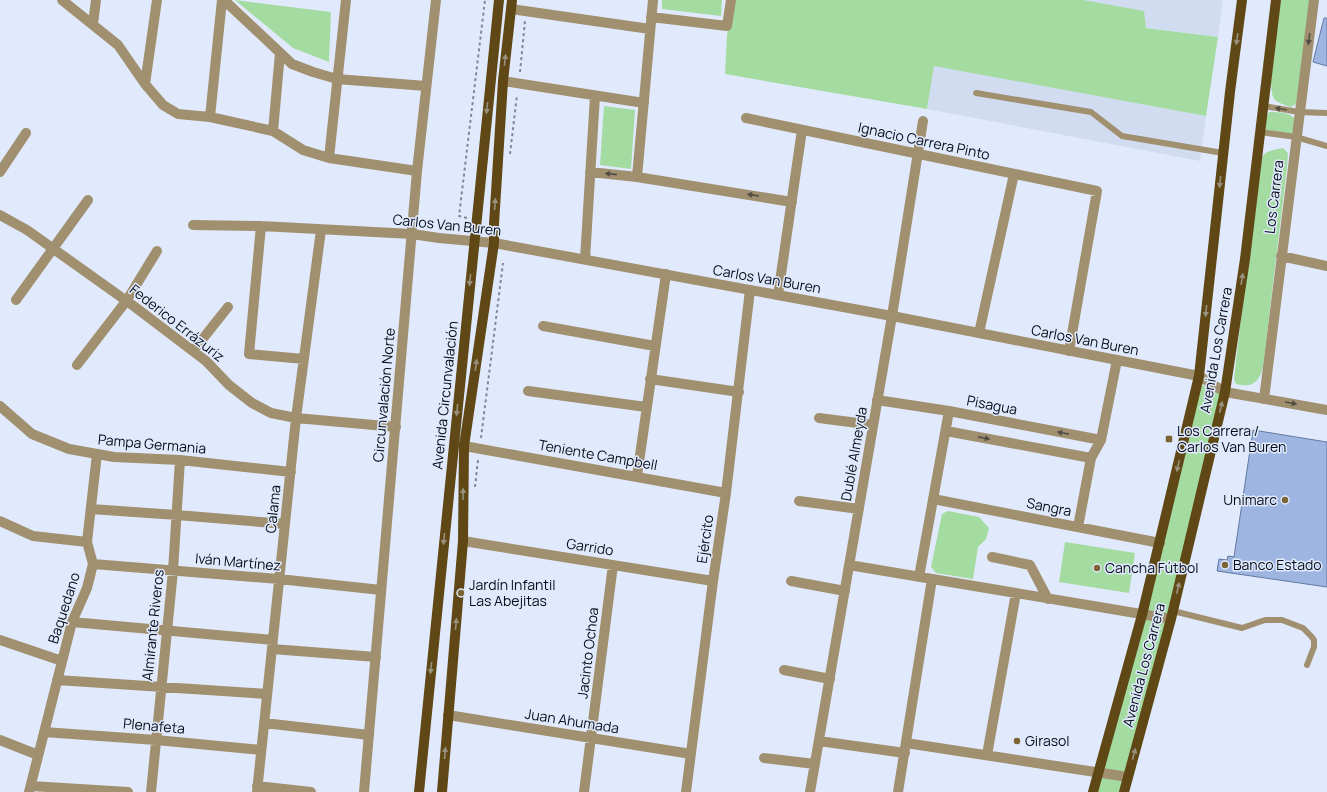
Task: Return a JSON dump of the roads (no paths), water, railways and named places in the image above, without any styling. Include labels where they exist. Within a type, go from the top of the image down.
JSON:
[{"type":"main road","name":"Avenida Circunvalación","points":[[419,792],[499,0]]},
{"type":"main road","name":"Avenida Los Carrera","points":[[1093,792],[1142,615],[1199,376],[1223,153],[1242,0]]},
{"type":"main road","name":"Avenida Los Carrera","points":[[1124,792],[1172,615],[1225,392],[1245,259],[1276,0]]},
{"type":"main road","name":"Avenida Circunvalación","points":[[442,792],[463,541],[464,446],[494,243],[503,80],[512,5]]},
{"type":"street","points":[[62,0],[118,45],[145,84],[163,104],[178,114],[210,118],[273,131],[303,150],[329,158],[417,171]]},
{"type":"street","points":[[93,24],[96,0]]},
{"type":"street","points":[[145,84],[157,0]]},
{"type":"street","points":[[329,158],[346,0]]},
{"type":"street","name":"Circunvalación Norte","points":[[364,792],[417,171],[436,0]]},
{"type":"street","points":[[637,177],[652,0]]},
{"type":"street","points":[[651,17],[726,26],[731,0]]},
{"type":"street","name":"Los Carrera","points":[[1264,399],[1314,0]]},
{"type":"street","points":[[210,118],[226,1]]},
{"type":"street","points":[[226,1],[292,64],[337,79],[426,86]]},
{"type":"street","points":[[512,5],[526,11],[650,29]]},
{"type":"street","points":[[273,131],[280,53]]},
{"type":"street","points":[[503,80],[644,103]]},
{"type":"street","points":[[585,259],[595,96]]},
{"type":"street","name":"Ignacio Carrera Pinto","points":[[746,118],[1097,191],[1070,351]]},
{"type":"street","name":"Dublé Almeyda","points":[[810,792],[892,316],[923,121]]},
{"type":"street","points":[[778,295],[802,130]]},
{"type":"street","points":[[0,172],[26,133]]},
{"type":"street","points":[[590,172],[637,177],[792,202]]},
{"type":"street","points":[[979,333],[1014,174]]},
{"type":"street","points":[[16,300],[88,200]]},
{"type":"street","name":"Federico Errázuriz","points":[[0,215],[27,230],[126,300],[206,361],[229,385],[252,403],[272,412],[296,418],[396,427]]},
{"type":"street","name":"Carlos Van Buren","points":[[193,225],[261,226],[412,234],[494,243],[892,316],[1199,376],[1225,392],[1327,410]]},
{"type":"street","points":[[261,226],[249,354],[304,359]]},
{"type":"street","name":"Calama","points":[[257,789],[296,418],[321,230]]},
{"type":"street","points":[[77,365],[126,300],[157,251]]},
{"type":"street","points":[[1281,256],[1327,266]]},
{"type":"street","points":[[637,476],[666,274]]},
{"type":"street","name":"Ejército","points":[[686,792],[739,392],[750,290]]},
{"type":"street","points":[[193,351],[228,307]]},
{"type":"street","points":[[543,326],[655,346]]},
{"type":"street","points":[[1078,527],[1091,458],[1101,440],[1117,360]]},
{"type":"street","points":[[650,379],[739,392]]},
{"type":"street","points":[[528,391],[646,407]]},
{"type":"street","name":"Pisagua","points":[[877,400],[949,411],[1101,440]]},
{"type":"street","name":"Pampa Germania","points":[[0,406],[32,434],[69,449],[114,458],[180,460],[291,472]]},
{"type":"street","points":[[919,577],[949,411]]},
{"type":"street","points":[[819,418],[873,425]]},
{"type":"street","points":[[946,431],[1091,458]]},
{"type":"street","name":"Teniente Campbell","points":[[464,446],[726,493]]},
{"type":"street","name":"Baquedano","points":[[30,789],[72,622],[87,588],[92,564],[87,542],[97,454]]},
{"type":"street","name":"Almirante Riveros","points":[[151,792],[173,571],[180,460]]},
{"type":"street","name":"Sangra","points":[[933,500],[1160,543]]},
{"type":"street","points":[[799,501],[858,509]]},
{"type":"street","points":[[91,509],[285,524]]},
{"type":"street","points":[[0,521],[33,536],[87,542]]},
{"type":"street","name":"Garrido","points":[[463,541],[713,582]]},
{"type":"street","points":[[992,557],[1030,565],[1048,599]]},
{"type":"street","name":"Iván Martínez","points":[[92,564],[279,579],[381,590]]},
{"type":"street","name":"Jacinto Ochoa","points":[[584,792],[614,565]]},
{"type":"street","points":[[849,565],[1142,615],[1172,615]]},
{"type":"street","points":[[898,792],[932,579]]},
{"type":"street","points":[[792,581],[844,591]]},
{"type":"street","points":[[987,755],[1016,593]]},
{"type":"street","points":[[72,622],[167,631],[376,658]]},
{"type":"street","points":[[0,640],[62,661]]},
{"type":"street","points":[[784,670],[830,679]]},
{"type":"street","points":[[57,680],[267,694]]},
{"type":"street","name":"Juan Ahumada","points":[[448,714],[691,754]]},
{"type":"street","points":[[264,723],[369,734]]},
{"type":"street","name":"Plenafeta","points":[[44,732],[156,740],[261,750]]},
{"type":"street","points":[[0,740],[38,755]]},
{"type":"street","points":[[819,741],[987,755],[1128,777]]},
{"type":"street","points":[[764,758],[815,764]]},
{"type":"street","points":[[30,789],[128,792]]},
{"type":"street","points":[[257,789],[311,792]]},
{"type":"lane","points":[[976,93],[1091,112],[1122,136],[1223,153]]},
{"type":"lane","points":[[1264,106],[1299,112],[1327,113]]},
{"type":"lane","points":[[1260,132],[1296,137],[1327,146]]},
{"type":"lane","points":[[1172,615],[1242,628],[1265,620],[1282,620],[1303,628],[1314,640],[1314,647],[1308,665]]},
{"type":"place","name":"Los Carrera / Carlos Van Buren","points":[[1169,439]]},
{"type":"place","name":"Unimarc","points":[[1285,500]]},
{"type":"place","name":"Banco Estado","points":[[1225,565]]},
{"type":"place","name":"Cancha Fútbol","points":[[1097,568]]},
{"type":"place","name":"Jardín Infantil Las Abejitas","points":[[461,593]]},
{"type":"place","name":"Girasol","points":[[1017,741]]}]
